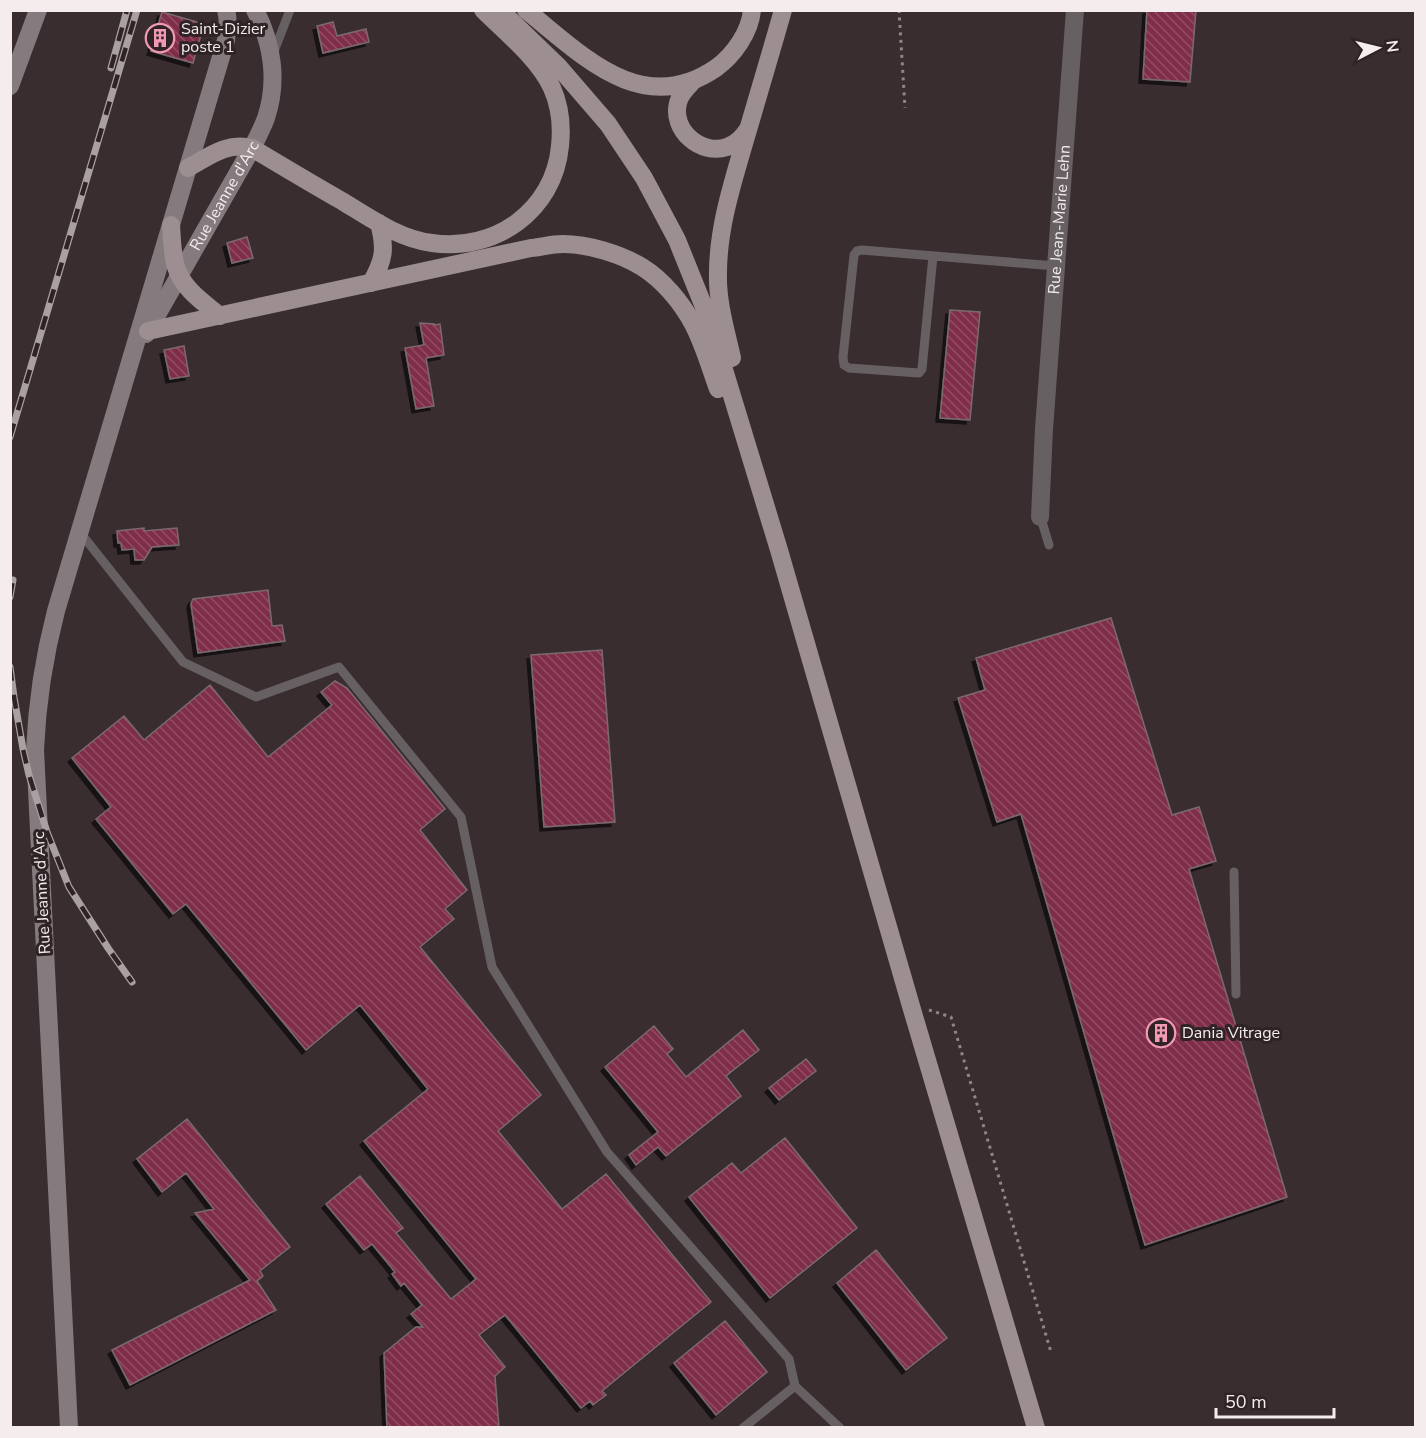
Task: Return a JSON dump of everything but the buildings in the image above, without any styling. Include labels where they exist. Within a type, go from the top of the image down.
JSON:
[{"type":"main road","points":[[10,86],[38,10]]},
{"type":"main road","name":"Rue Jeanne d'Arc","points":[[69,1428],[35,750],[37,715],[47,646],[79,531],[226,40],[228,19],[226,10]]},
{"type":"main road","name":"Rue Jeanne d'Arc","points":[[128,370],[266,119],[271,97],[272,57],[268,40],[255,10]]},
{"type":"main road","points":[[188,168],[231,146],[252,148],[379,223],[414,239],[448,245],[484,240],[500,234],[527,215],[547,191],[555,174],[562,132],[559,110],[552,89],[543,73],[483,10]]},
{"type":"main road","points":[[500,10],[558,66],[608,124],[644,178],[677,240],[708,317],[779,550],[1036,1428]]},
{"type":"main road","points":[[526,10],[602,70],[642,85],[673,85],[694,80],[723,63],[741,42],[752,16],[752,10]]},
{"type":"main road","points":[[779,550],[726,331],[717,274],[723,220],[783,10]]},
{"type":"main road","points":[[694,80],[683,92],[678,104],[677,118],[682,131],[692,141],[704,147],[716,149],[727,147],[737,141],[749,128]]},
{"type":"main road","points":[[371,283],[379,269],[384,250],[379,223]]},
{"type":"main road","points":[[171,225],[176,267],[180,275],[187,287],[220,316]]},
{"type":"main road","points":[[148,331],[531,248],[562,244],[588,247],[641,266],[661,281],[693,323],[804,637]]},
{"type":"street","name":"Rue Jean-Marie Lehn","points":[[1039,513],[1075,10]]},
{"type":"lane","points":[[272,57],[290,10]]},
{"type":"lane","points":[[933,256],[922,369],[919,373],[849,368],[844,365],[844,346],[856,251],[862,250],[1056,266]]},
{"type":"lane","points":[[1039,513],[1049,545]]},
{"type":"lane","points":[[79,531],[183,662],[256,697],[339,667],[461,817],[492,967],[607,1152],[789,1359],[795,1386],[840,1428]]},
{"type":"lane","points":[[1234,872],[1236,994]]},
{"type":"lane","points":[[743,1428],[795,1386]]},
{"type":"path","points":[[899,10],[905,108]]},
{"type":"path","points":[[911,1006],[951,1017],[1051,1352]]},
{"type":"railway","points":[[111,68],[127,10]]},
{"type":"railway","points":[[10,437],[137,10]]},
{"type":"railway","points":[[10,597],[13,580]]},
{"type":"railway","points":[[10,667],[23,749],[47,832],[69,887],[132,982]]},
{"type":"place","name":"Saint-Dizier poste 1","points":[[160,38]]},
{"type":"place","name":"Dania Vitrage","points":[[1161,1033]]}]
